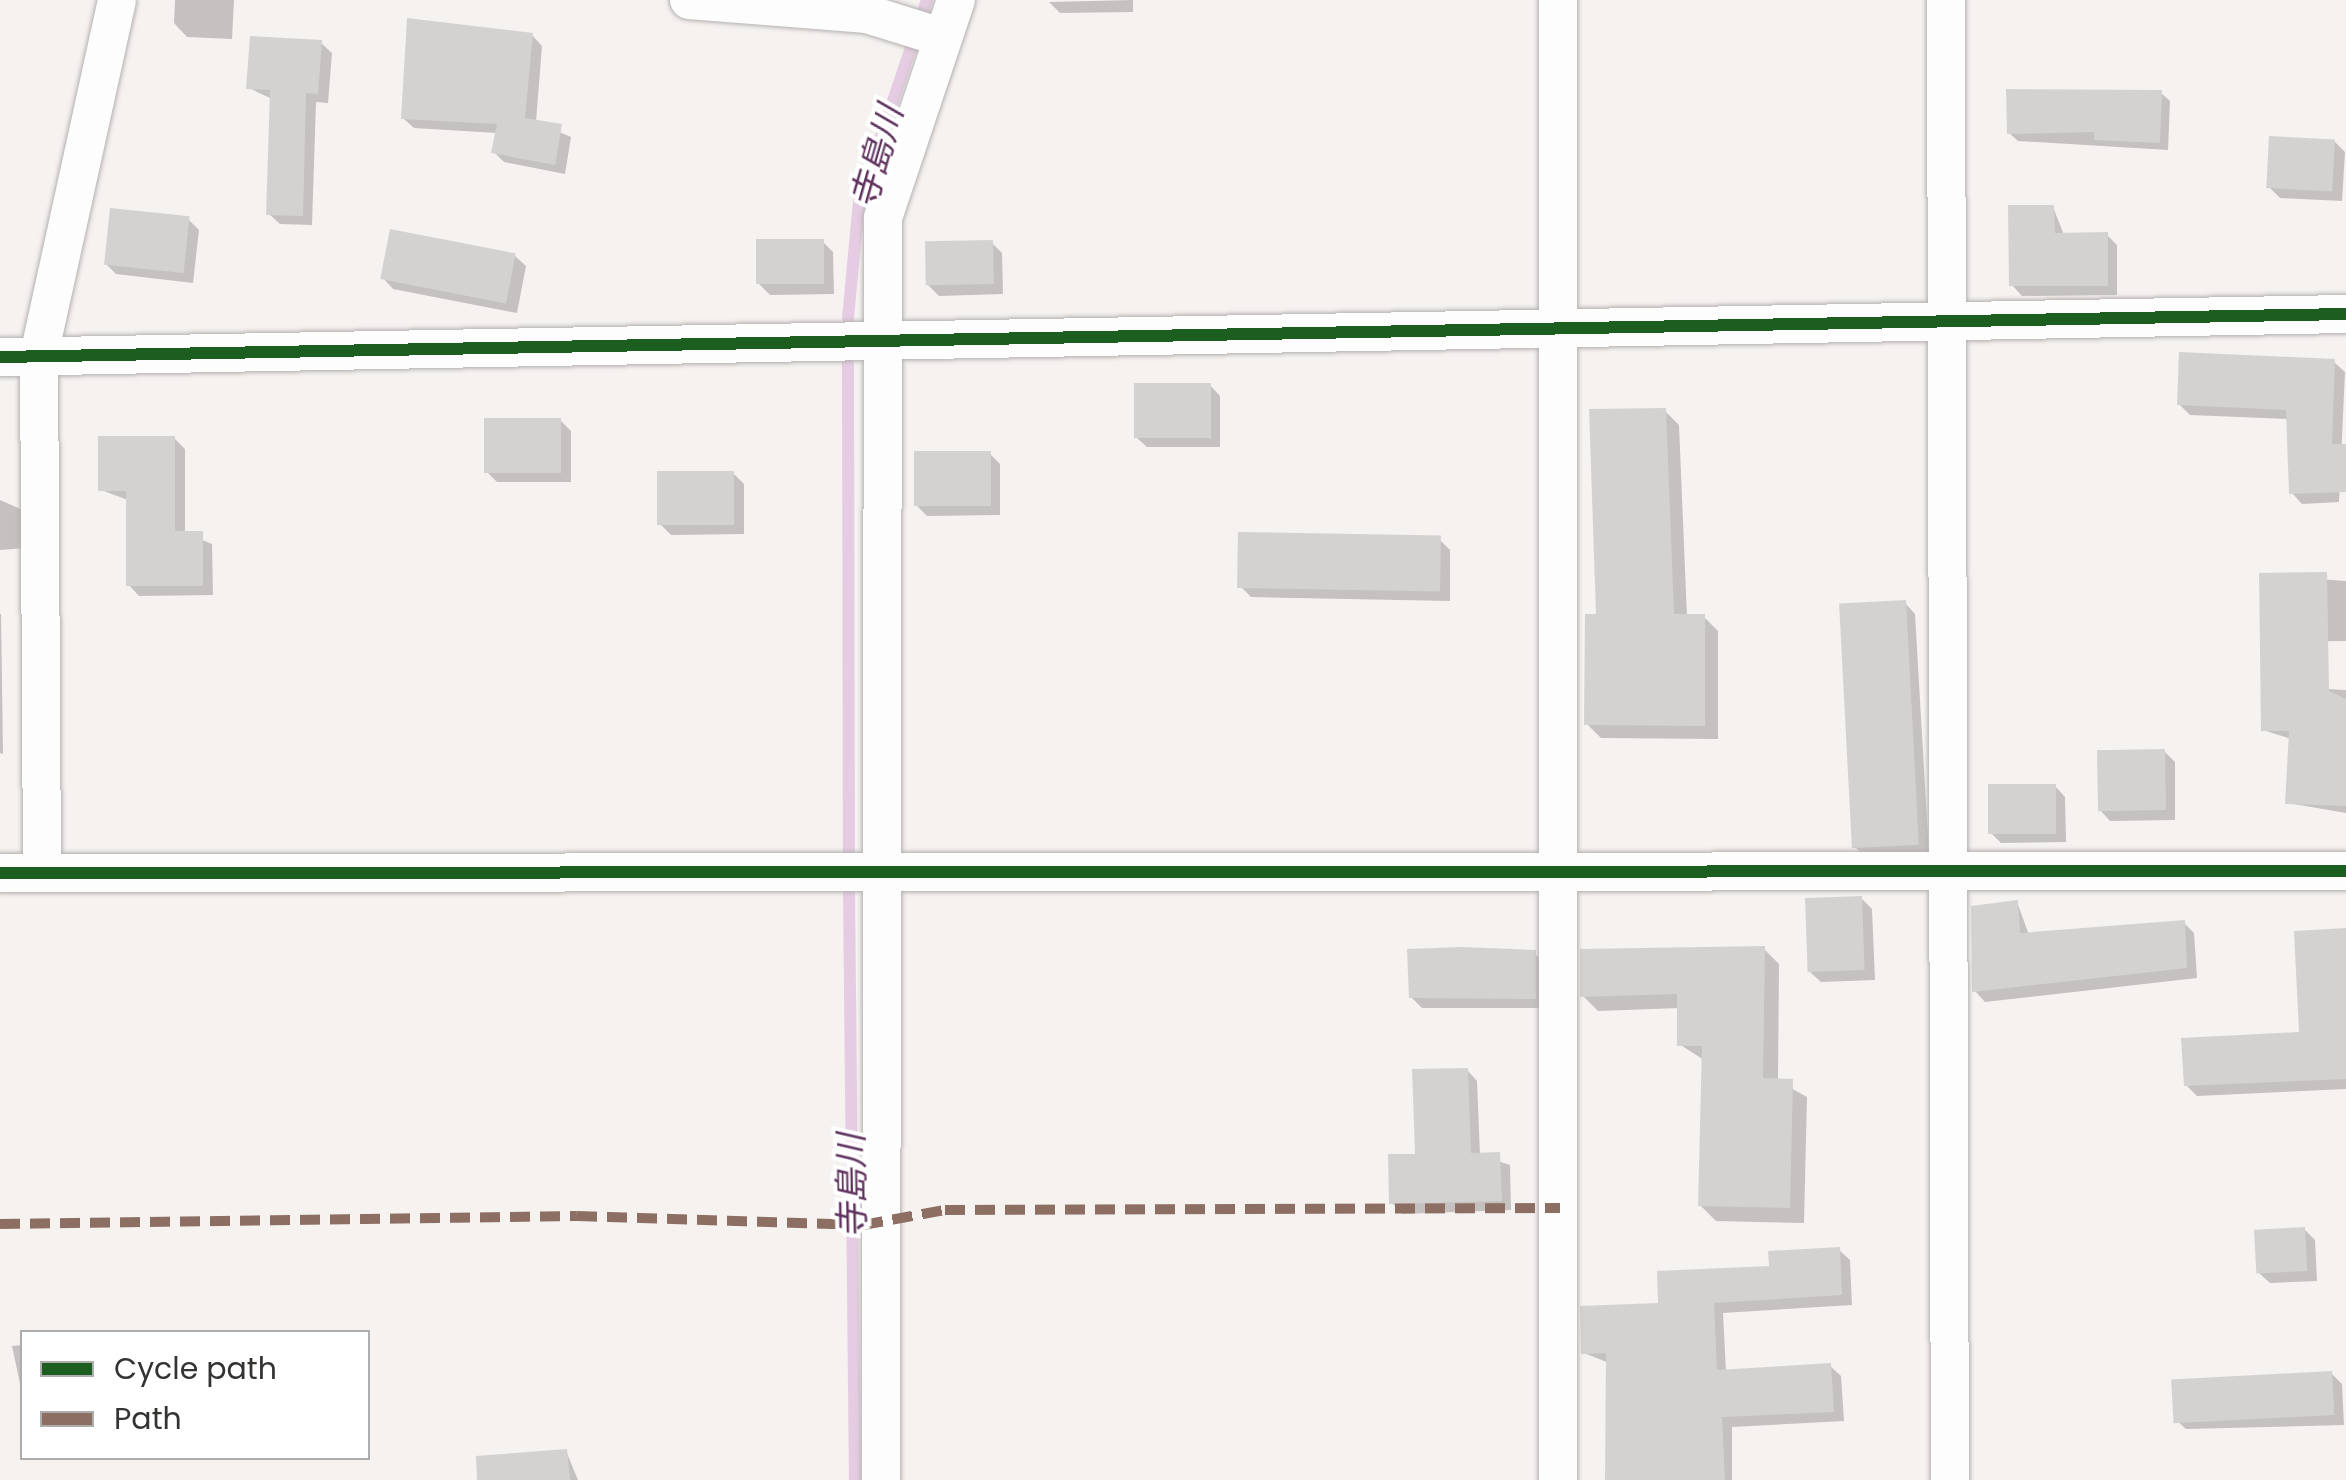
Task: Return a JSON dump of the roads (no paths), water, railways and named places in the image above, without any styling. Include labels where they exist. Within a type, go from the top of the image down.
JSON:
[{"type":"street","points":[[42,873],[39,355],[116,0]]},
{"type":"street","points":[[689,0],[868,14],[924,32]]},
{"type":"street","points":[[880,1480],[883,218],[924,32],[956,0]]},
{"type":"street","points":[[1558,0],[1558,1480]]},
{"type":"street","points":[[1946,0],[1945,875],[1950,1480]]},
{"type":"street","points":[[0,357],[2346,314]]},
{"type":"street","points":[[0,873],[1945,875],[2346,871]]},
{"type":"waterway","name":"寺島川","points":[[848,318],[859,202],[927,0]]},
{"type":"waterway","name":"寺島川","points":[[848,364],[849,860]]},
{"type":"waterway","name":"寺島川","points":[[849,892],[855,1480]]}]
